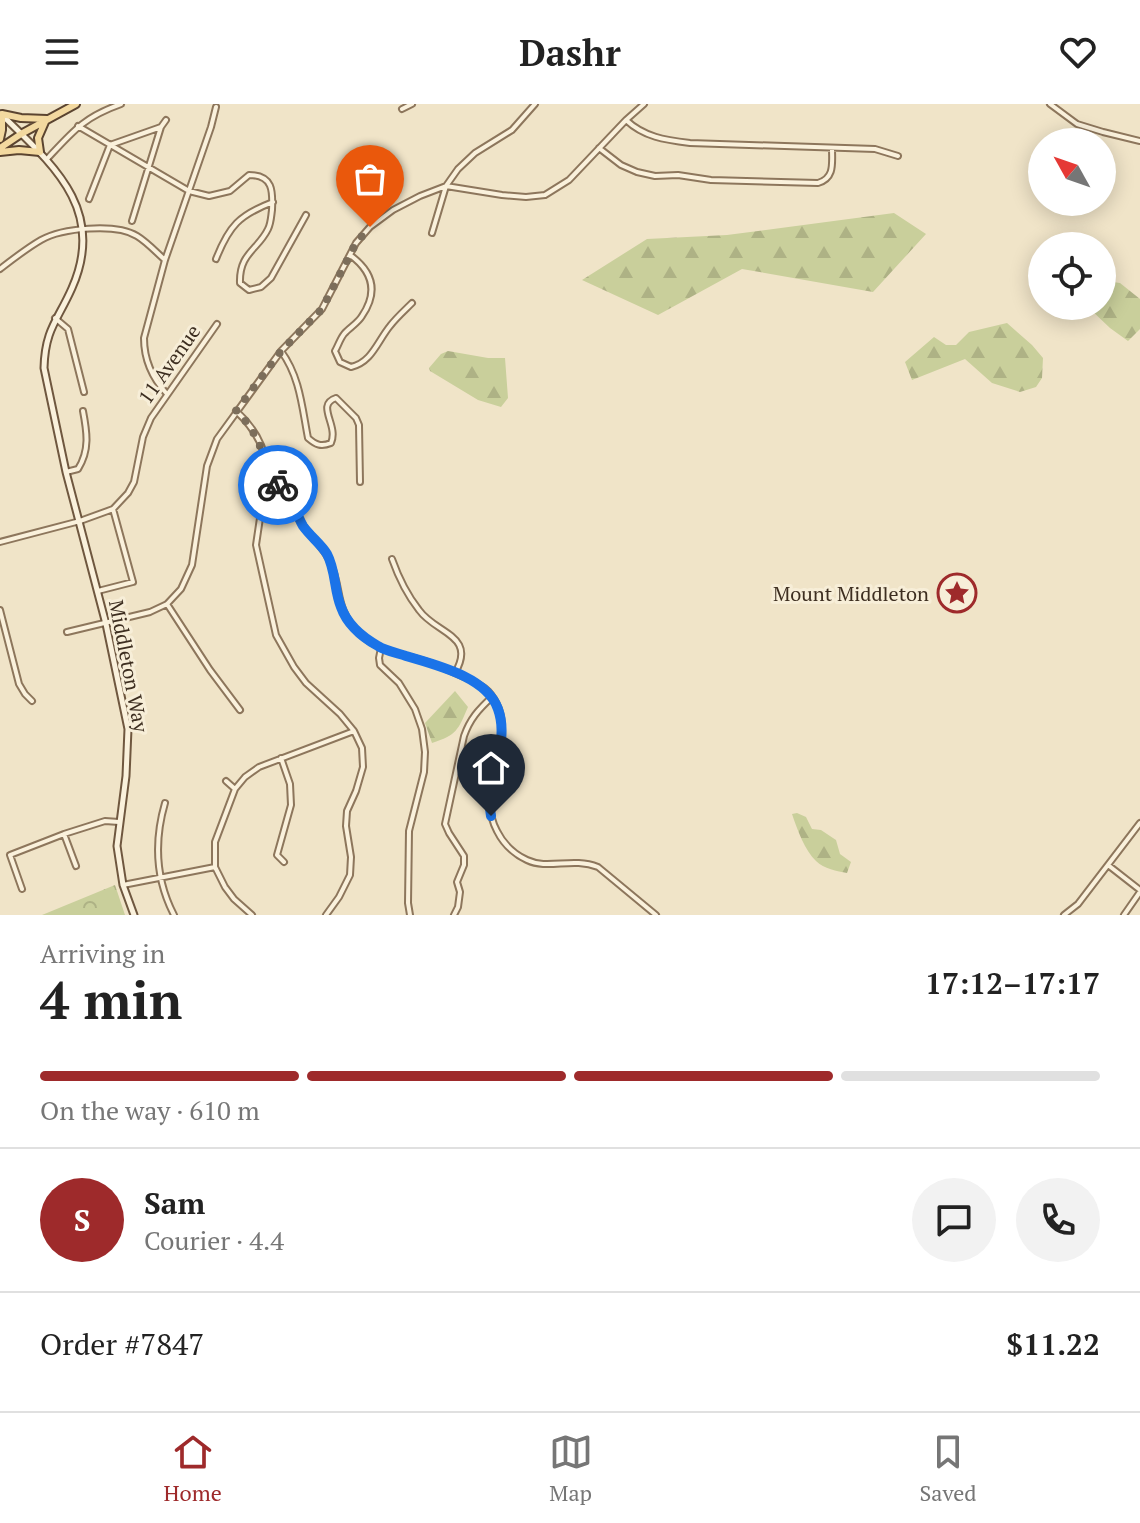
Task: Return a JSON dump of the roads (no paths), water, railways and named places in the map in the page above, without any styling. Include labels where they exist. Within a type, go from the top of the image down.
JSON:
[{"type":"main road","points":[[0,150],[21,134],[76,104]]},
{"type":"main road","points":[[0,139],[1,113],[47,119]]},
{"type":"main road","points":[[0,150],[40,152],[38,138],[47,119]]},
{"type":"street","points":[[47,159],[78,126],[92,116],[121,104]]},
{"type":"street","points":[[402,109],[412,104]]},
{"type":"street","points":[[432,233],[446,186],[458,169],[475,153],[512,130],[535,104]]},
{"type":"street","points":[[67,632],[150,612],[167,604],[181,589],[192,565],[207,466],[217,439],[281,351],[322,309],[356,243],[370,227],[393,210],[446,186],[502,195],[545,195],[569,180],[644,104]]},
{"type":"street","points":[[1050,104],[1077,124],[1140,141]]},
{"type":"street","points":[[167,395],[148,368],[144,338],[165,260],[216,107]]},
{"type":"street","name":"Middleton Way","points":[[1,113],[60,174],[77,208],[83,231],[79,271],[50,330],[44,368],[128,729],[126,776],[117,846],[123,885],[134,915]]},
{"type":"street","points":[[132,221],[161,127],[166,120]]},
{"type":"street","points":[[626,120],[634,128],[662,140],[875,149],[898,156]]},
{"type":"street","points":[[78,126],[189,191],[209,196],[230,191],[249,175],[259,175],[269,183],[273,192],[271,220],[267,231],[246,256],[240,274],[240,283],[249,290],[261,287],[271,278],[306,215]]},
{"type":"street","points":[[89,199],[110,145],[161,127]]},
{"type":"street","points":[[599,148],[621,165],[655,176],[818,183],[826,180],[833,170],[832,147]]},
{"type":"street","points":[[216,259],[231,227],[257,208],[273,202]]},
{"type":"street","points":[[0,269],[42,239],[58,233],[103,227],[121,229],[137,236],[165,260]]},
{"type":"street","points":[[350,255],[363,265],[372,280],[370,299],[362,316],[342,336],[335,351],[340,362],[351,367],[362,364],[390,326],[412,303]]},
{"type":"street","points":[[55,318],[68,329],[84,392]]},
{"type":"street","name":"11 Avenue","points":[[113,509],[134,482],[143,437],[151,418],[217,324]]},
{"type":"street","points":[[281,351],[296,377],[308,438],[323,446],[331,443],[334,436],[327,407],[331,398],[336,398],[356,418],[359,425],[360,482]]},
{"type":"street","points":[[66,472],[78,469],[84,459],[87,433],[83,411]]},
{"type":"street","points":[[236,411],[249,423],[260,443],[267,466],[303,526],[324,550],[332,565],[341,607],[360,634],[381,648],[431,663],[478,683],[492,697],[503,730],[489,802],[493,824],[509,848],[528,861],[542,864],[577,862],[598,867],[656,915]]},
{"type":"street","points":[[282,491],[260,518],[256,545],[276,635],[306,683],[340,714],[354,731],[362,748],[363,767],[347,811],[350,875],[326,915]]},
{"type":"street","points":[[0,542],[113,509],[133,582],[98,591]]},
{"type":"street","points":[[392,559],[419,611],[454,637],[460,646],[462,657],[455,673]]},
{"type":"street","points":[[167,604],[240,710]]},
{"type":"street","points":[[0,610],[19,684],[32,701]]},
{"type":"street","points":[[381,648],[380,665],[399,683],[415,709],[425,752],[424,772],[409,831],[409,914],[402,915]]},
{"type":"street","points":[[454,915],[458,907],[460,892],[457,882],[464,856],[445,824],[464,736],[475,712],[492,697]]},
{"type":"street","points":[[252,915],[234,899],[215,867],[215,842],[235,789],[259,767],[354,731]]},
{"type":"street","points":[[281,758],[290,784],[291,805],[277,855],[284,862]]},
{"type":"street","points":[[226,781],[235,789]]},
{"type":"street","points":[[165,803],[158,852],[160,878],[174,915]]},
{"type":"street","points":[[22,889],[10,855],[105,821],[119,822]]},
{"type":"street","points":[[1064,915],[1078,904],[1140,823]]},
{"type":"street","points":[[64,834],[76,866]]},
{"type":"street","points":[[1108,865],[1140,891],[1124,915]]},
{"type":"street","points":[[123,885],[215,867]]},
{"type":"place","name":"Mount Middleton","points":[[957,593]]}]
